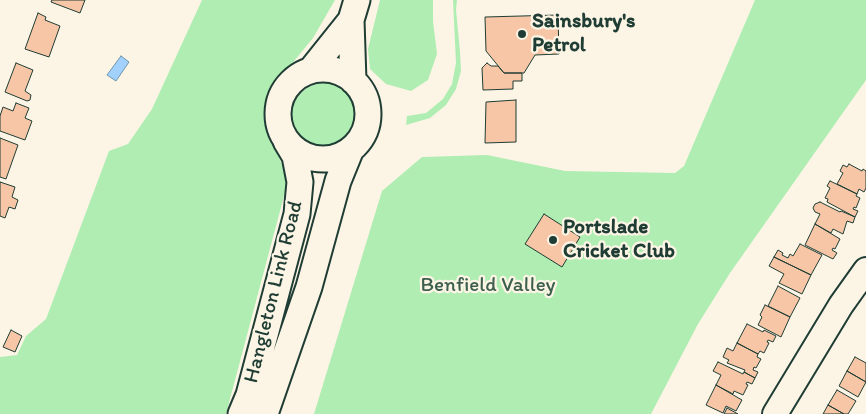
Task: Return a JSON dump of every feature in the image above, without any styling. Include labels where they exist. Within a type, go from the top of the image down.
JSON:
[{"type":"highway","points":[[311,70],[354,10]]},
{"type":"highway","points":[[353,81],[354,10]]},
{"type":"highway","points":[[327,69],[339,71],[353,81],[363,94],[367,106],[367,121],[362,136],[351,149],[337,157],[322,159],[310,157],[296,151],[281,131],[278,116],[279,102],[286,88],[297,77],[311,70],[327,69]]},
{"type":"highway","name":"Hangleton Link Road","points":[[241,414],[254,376],[297,214],[300,182],[295,156],[286,140]]},
{"type":"highway","name":"Hangleton Link Road","points":[[265,414],[308,287],[338,181],[351,149]]},
{"type":"main road","points":[[775,414],[841,306],[866,270]]},
{"type":"green space","points":[[202,0],[335,0],[313,38],[272,88],[267,112],[273,141],[288,181],[226,414],[0,414],[0,357],[17,355],[26,336],[46,319],[109,151],[128,144],[152,109]]},
{"type":"green space","points":[[380,0],[433,0],[433,21],[437,54],[428,80],[411,91],[386,84],[370,69],[368,49]]},
{"type":"green space","points":[[453,0],[457,0],[456,10],[461,71],[456,89],[446,105],[430,118],[406,125],[407,116],[426,113],[443,99],[452,84],[456,63]]},
{"type":"green space","name":"Benfield Valley","points":[[755,0],[866,0],[866,80],[730,273],[698,324],[651,414],[314,414],[382,191],[422,157],[487,155],[565,171],[675,173],[684,166]]},
{"type":"green space","points":[[332,83],[344,89],[353,98],[359,110],[357,130],[349,141],[332,151],[318,151],[301,141],[293,130],[291,110],[301,93],[312,85]]},
{"type":"water","points":[[121,56],[129,62],[116,81],[107,75]]},
{"type":"building","points":[[52,0],[85,0],[80,13],[51,2]]},
{"type":"building","points":[[38,13],[46,17],[45,20],[60,26],[49,57],[25,49]]},
{"type":"building","name":"Sainsbury's Petrol","points":[[558,15],[559,54],[535,55],[524,73],[504,73],[486,51],[485,17]]},
{"type":"building","points":[[16,63],[33,70],[25,91],[31,95],[30,100],[27,101],[5,92]]},
{"type":"building","points":[[487,63],[491,66],[498,66],[504,73],[522,73],[522,81],[513,81],[513,89],[483,90],[482,68]]},
{"type":"building","points":[[516,100],[516,142],[485,143],[486,102]]},
{"type":"building","points":[[16,103],[29,108],[25,118],[32,121],[25,140],[0,131],[0,116],[3,107],[13,111]]},
{"type":"building","points":[[0,138],[18,145],[6,179],[0,177]]},
{"type":"building","points":[[849,164],[862,171],[863,169],[866,171],[866,188],[864,192],[859,189],[857,194],[837,184],[843,173],[840,171],[843,165],[847,167]]},
{"type":"building","points":[[830,181],[857,194],[856,196],[860,198],[856,208],[854,207],[853,209],[858,211],[855,217],[827,202],[828,199],[825,198],[830,188],[827,186]]},
{"type":"building","points":[[0,182],[15,187],[12,197],[18,200],[15,209],[9,207],[5,218],[0,216]]},
{"type":"building","points":[[820,202],[855,217],[853,223],[847,221],[843,234],[833,229],[831,233],[815,224],[820,214],[815,212],[813,208],[815,204]]},
{"type":"building","name":"Portslade Cricket Club","points":[[544,214],[580,237],[562,267],[525,244]]},
{"type":"building","points":[[815,224],[840,239],[835,249],[833,248],[832,250],[837,253],[833,259],[805,245]]},
{"type":"building","points":[[800,244],[822,255],[811,275],[774,257],[778,250],[788,258],[790,254],[793,256]]},
{"type":"building","points":[[774,257],[811,275],[802,294],[779,283],[784,274],[769,266]]},
{"type":"building","points":[[778,286],[800,298],[790,317],[768,306]]},
{"type":"building","points":[[765,305],[790,317],[781,337],[758,325]]},
{"type":"building","points":[[747,324],[776,336],[773,342],[768,340],[767,342],[769,343],[764,353],[760,351],[758,354],[737,343]]},
{"type":"building","points":[[11,330],[22,336],[15,352],[3,347]]},
{"type":"building","points":[[737,343],[758,354],[757,357],[761,359],[753,370],[758,372],[755,378],[744,372],[745,370],[727,363],[729,360],[723,357],[727,348],[733,351]]},
{"type":"building","points":[[855,357],[866,363],[866,382],[847,371]]},
{"type":"building","points":[[718,362],[755,378],[752,384],[747,382],[746,384],[748,385],[743,395],[734,391],[733,394],[716,385],[721,375],[713,371]]},
{"type":"building","points":[[847,371],[866,382],[858,397],[839,386]]},
{"type":"building","points":[[716,385],[742,400],[736,411],[726,406],[723,413],[706,405]]},
{"type":"building","points":[[837,390],[856,401],[848,414],[844,414],[828,405]]},
{"type":"building","points":[[828,405],[844,414],[823,414]]},
{"type":"building","points":[[727,408],[738,414],[724,414]]},
{"type":"place","name":"Sainsbury's Petrol","points":[[522,34]]},
{"type":"place","name":"Portslade Cricket Club","points":[[553,240]]}]
